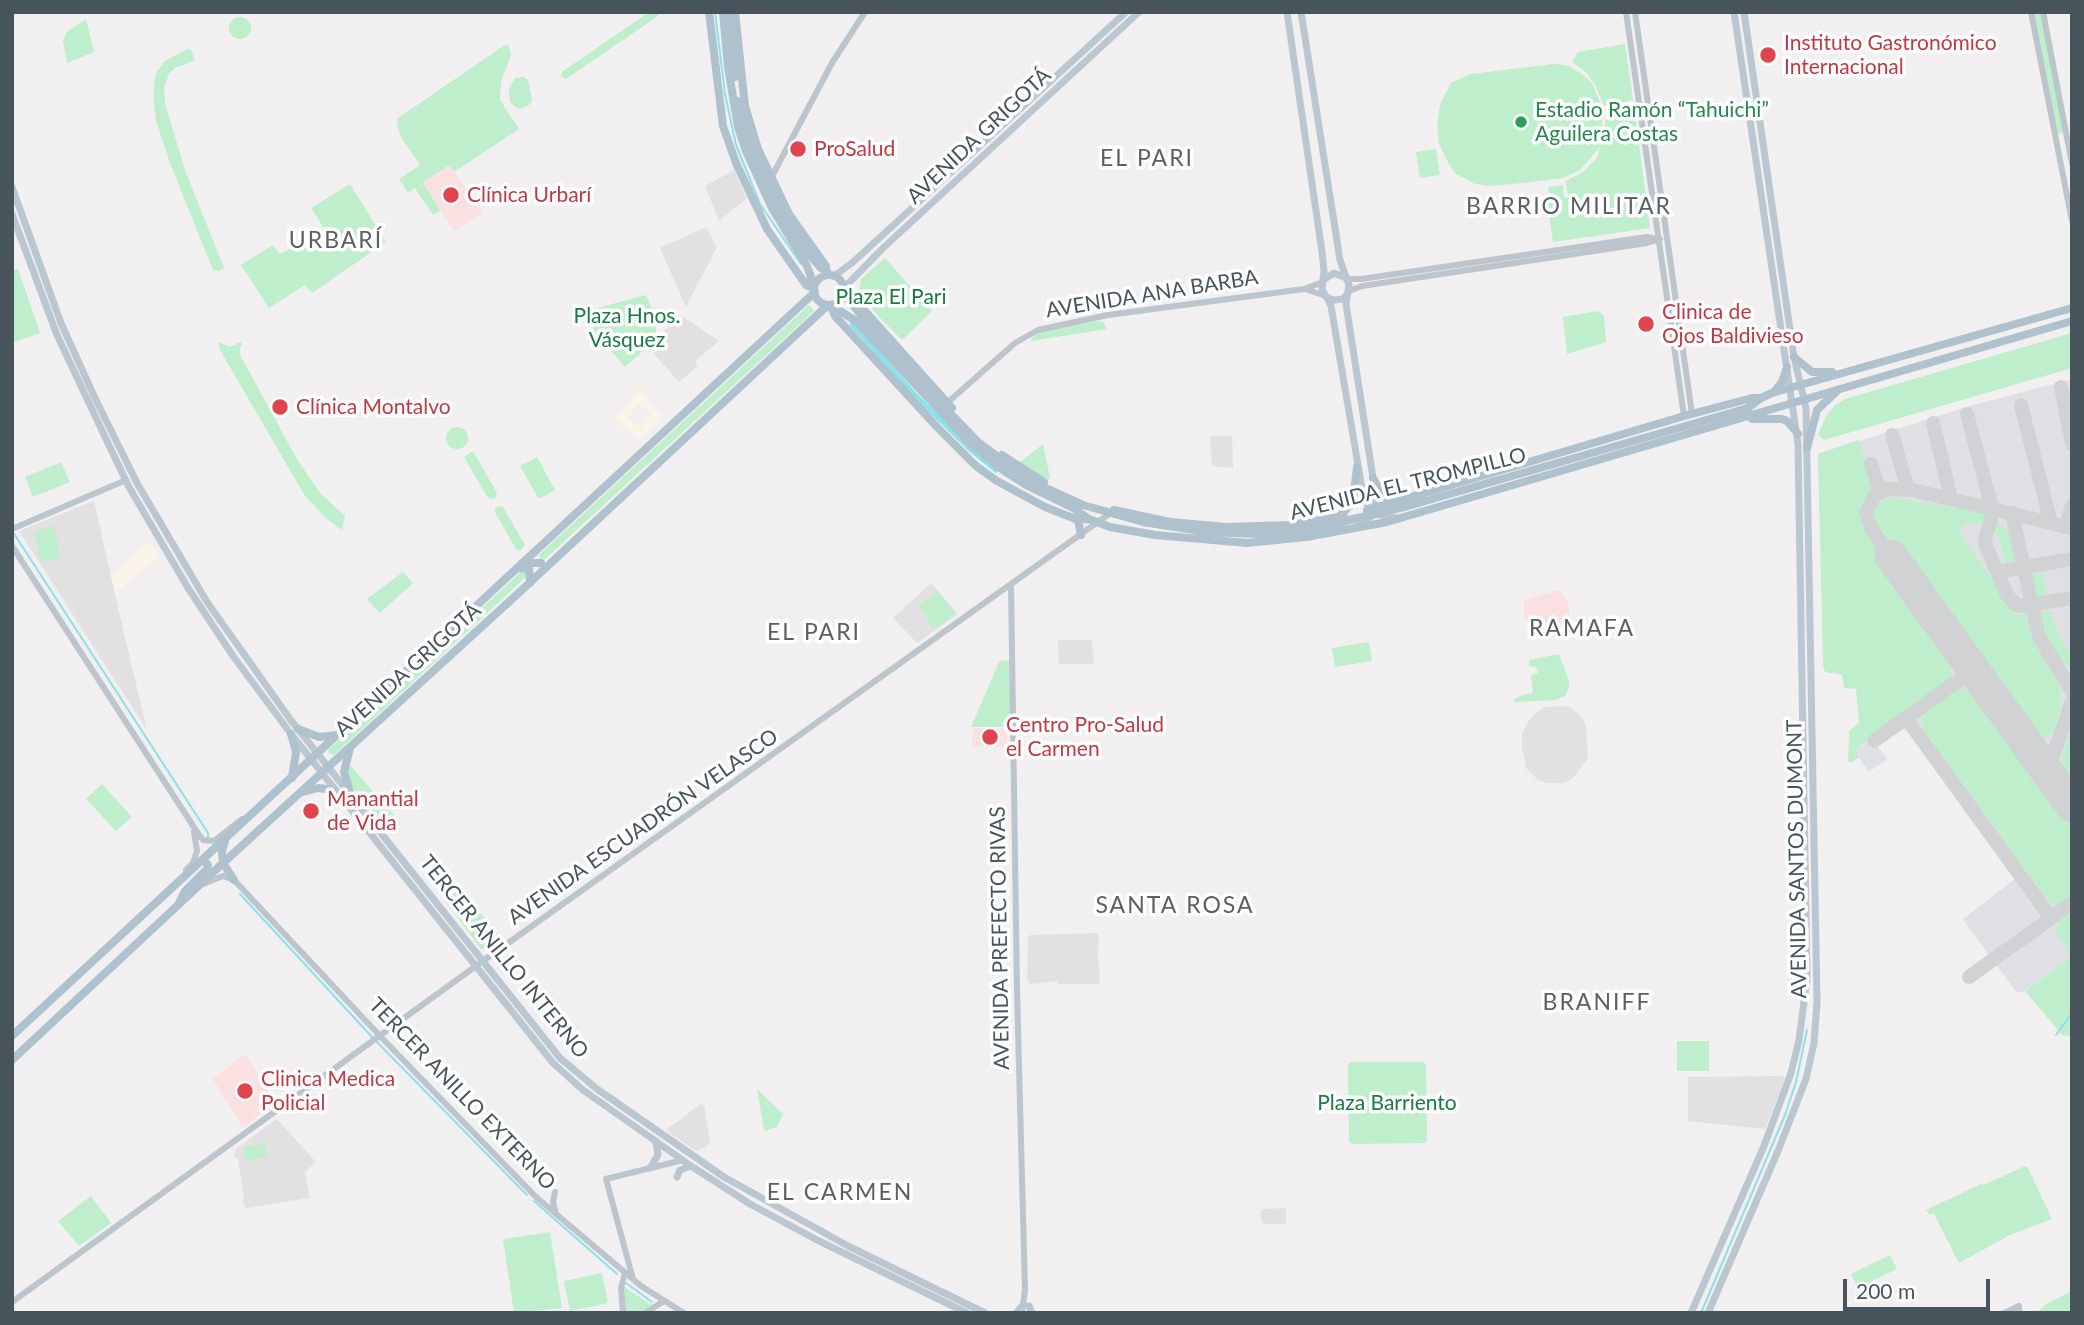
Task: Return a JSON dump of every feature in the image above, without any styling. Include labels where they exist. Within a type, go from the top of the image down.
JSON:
[{"type":"main road","points":[[709,12],[722,117],[736,163],[767,229],[806,285],[813,289]]},
{"type":"main road","points":[[723,12],[733,106],[742,139],[772,208],[807,265],[819,301],[830,306],[839,301],[844,291],[841,281],[821,268],[805,250],[776,205],[750,148],[738,104],[728,12]]},
{"type":"main road","points":[[735,12],[746,106],[758,149],[799,231],[830,274]]},
{"type":"main road","name":"AVENIDA GRIGOTÁ","points":[[830,274],[897,222],[1126,12]]},
{"type":"main road","name":"AVENIDA GRIGOTÁ","points":[[844,291],[878,252],[1139,12]]},
{"type":"main road","points":[[1287,12],[1322,252],[1322,289],[1330,302],[1364,500],[1373,510],[1398,518]]},
{"type":"main road","points":[[1301,12],[1338,251],[1347,279],[1348,320],[1373,478],[1373,510],[1351,530]]},
{"type":"main road","name":"AVENIDA SANTOS DUMONT","points":[[1709,1313],[1791,1073],[1807,983],[1798,434],[1734,12]]},
{"type":"main road","name":"AVENIDA SANTOS DUMONT","points":[[1691,1313],[1778,1152],[1805,1079],[1815,1030],[1817,1002],[1804,399],[1794,357],[1744,12]]},
{"type":"main road","points":[[1736,25],[1742,29],[1746,23]]},
{"type":"main road","points":[[1291,38],[1298,41],[1305,37]]},
{"type":"main road","points":[[1293,52],[1299,47],[1307,50]]},
{"type":"main road","points":[[1751,130],[1756,134],[1761,128]]},
{"type":"main road","points":[[12,187],[61,323],[141,491],[207,603]]},
{"type":"main road","points":[[1763,211],[1768,219],[1775,221]]},
{"type":"main road","points":[[12,214],[57,335],[126,480],[153,530],[217,633],[295,731],[318,737],[340,734]]},
{"type":"main road","points":[[878,252],[900,228],[897,222]]},
{"type":"main road","points":[[1766,230],[1772,230],[1777,242]]},
{"type":"main road","points":[[1322,252],[1331,255],[1338,251]]},
{"type":"main road","points":[[1323,281],[1334,273],[1347,279]]},
{"type":"main road","points":[[813,289],[818,280],[830,274]]},
{"type":"main road","name":"AVENIDA GRIGOTÁ","points":[[12,1060],[530,578],[533,561],[813,289]]},
{"type":"main road","name":"AVENIDA EL TROMPILLO","points":[[844,291],[978,442],[1007,466],[1030,481],[1083,505],[1109,514],[1175,528],[1233,533],[1287,532],[1331,524],[1688,415],[1761,398]]},
{"type":"main road","name":"AVENIDA EL TROMPILLO","points":[[844,291],[930,384],[942,402],[995,449],[1031,475],[1099,505],[1144,517],[1206,526],[1246,527],[1290,525],[1340,517],[1558,463],[1748,408],[1772,393],[2072,308]]},
{"type":"main road","points":[[1326,296],[1339,300],[1348,292]]},
{"type":"main road","name":"AVENIDA GRIGOTÁ","points":[[12,1036],[258,808],[533,561],[830,306]]},
{"type":"main road","name":"AVENIDA EL TROMPILLO","points":[[830,306],[835,316],[964,455],[1011,489],[1045,508],[1078,520],[1089,519]]},
{"type":"main road","name":"AVENIDA EL TROMPILLO","points":[[830,306],[856,321],[973,446],[1004,471],[1046,496],[1098,523],[1155,535],[1247,542],[1351,530],[1398,518],[2072,321]]},
{"type":"main road","points":[[1334,323],[1342,316],[1348,320]]},
{"type":"main road","points":[[1794,357],[1812,372],[1849,371]]},
{"type":"main road","points":[[1772,393],[1782,383],[1787,368]]},
{"type":"main road","points":[[1807,448],[1817,410],[1842,387]]},
{"type":"main road","points":[[1347,404],[1353,429],[1361,432],[1366,428]]},
{"type":"main road","points":[[1738,419],[1782,419],[1798,434]]},
{"type":"main road","points":[[1353,441],[1359,437],[1365,439],[1371,463]]},
{"type":"main road","points":[[995,449],[1007,466]]},
{"type":"main road","points":[[1514,466],[1558,463]]},
{"type":"main road","points":[[1331,524],[1353,502],[1357,467]]},
{"type":"main road","points":[[1373,478],[1383,496],[1398,502]]},
{"type":"main road","points":[[1011,489],[1046,496]]},
{"type":"main road","points":[[1078,520],[1081,535]]},
{"type":"main road","points":[[153,530],[169,548],[173,548]]},
{"type":"main road","points":[[530,578],[529,569],[533,561]]},
{"type":"main road","points":[[530,578],[533,561]]},
{"type":"main road","points":[[188,587],[195,586],[295,731],[296,752],[292,778]]},
{"type":"main road","points":[[217,633],[237,648]]},
{"type":"main road","name":"TERCER ANILLO INTERNO","points":[[295,731],[469,943],[492,985],[553,1063],[583,1090],[750,1204],[967,1313]]},
{"type":"main road","points":[[301,793],[309,789],[327,789],[347,795],[345,765],[352,744]]},
{"type":"main road","name":"TERCER ANILLO INTERNO","points":[[347,795],[449,932],[510,996],[560,1058],[597,1089],[756,1197],[985,1313]]},
{"type":"main road","points":[[225,841],[223,863],[234,880]]},
{"type":"main road","points":[[178,906],[185,891],[207,869],[208,865],[204,860]]},
{"type":"main road","points":[[403,873],[407,871],[422,886]]},
{"type":"main road","points":[[449,932],[464,945],[469,943]]},
{"type":"main road","points":[[1807,983],[1808,999],[1817,1002]]},
{"type":"main road","points":[[492,985],[498,984],[510,996]]},
{"type":"main road","points":[[1804,1009],[1813,1009],[1815,1030]]},
{"type":"main road","points":[[583,1090],[597,1089]]},
{"type":"main road","points":[[651,1127],[680,1153],[683,1160],[692,1159],[713,1170]]},
{"type":"main road","points":[[650,1168],[658,1155],[657,1143],[653,1138]]},
{"type":"main road","points":[[677,1177],[683,1167],[691,1166]]},
{"type":"main road","points":[[861,1261],[874,1264],[878,1261]]},
{"type":"main road","points":[[887,1274],[890,1270],[902,1273]]},
{"type":"main road","points":[[1016,1313],[1027,1310]]},
{"type":"street","points":[[771,178],[832,63],[865,12]]},
{"type":"street","points":[[1626,12],[1688,415]]},
{"type":"street","points":[[1635,12],[1662,238]]},
{"type":"street","points":[[2031,12],[2072,221]]},
{"type":"street","points":[[2043,12],[2072,164]]},
{"type":"street","points":[[1630,41],[1638,40]]},
{"type":"street","points":[[2056,140],[2067,138]]},
{"type":"street","points":[[1645,146],[1648,142],[1653,145]]},
{"type":"street","points":[[1347,279],[1647,243],[1662,238]]},
{"type":"street","points":[[1348,292],[1362,286],[1510,260]]},
{"type":"street","name":"AVENIDA ANA BARBA","points":[[942,402],[1015,343],[1038,330],[1096,317],[1304,289],[1323,281]]},
{"type":"street","name":"AVENIDA ANA BARBA","points":[[1304,289],[1326,296]]},
{"type":"street","points":[[125,459],[126,480]]},
{"type":"street","points":[[126,480],[141,491]]},
{"type":"street","points":[[13,529],[126,480]]},
{"type":"street","points":[[1083,505],[1090,529]]},
{"type":"street","name":"AVENIDA ESCUADRÓN VELASCO","points":[[12,1302],[1109,514]]},
{"type":"street","points":[[12,546],[203,840],[214,841],[258,808]]},
{"type":"street","name":"AVENIDA PREFECTO RIVAS","points":[[1011,585],[1017,991],[1027,1310]]},
{"type":"street","points":[[161,899],[196,857],[197,843],[191,824]]},
{"type":"street","points":[[234,880],[231,866],[239,849]]},
{"type":"street","points":[[199,887],[223,876],[234,880]]},
{"type":"street","name":"TERCER ANILLO EXTERNO","points":[[234,880],[379,1037],[536,1197],[625,1273],[684,1313]]},
{"type":"street","points":[[633,1279],[606,1180],[683,1160]]},
{"type":"street","points":[[555,1192],[553,1206],[557,1216]]},
{"type":"street","points":[[623,1313],[621,1288],[625,1273]]},
{"type":"street","points":[[645,1313],[664,1301]]},
{"type":"street","points":[[2004,1313],[2019,1309]]},
{"type":"shaded area","name":"Clínica Urbarí","points":[[449,164],[482,213],[454,231],[423,182]]},
{"type":"shaded area","points":[[734,170],[747,198],[719,221],[705,186]]},
{"type":"shaded area","points":[[706,227],[717,247],[686,307],[660,248]]},
{"type":"shaded area","points":[[683,317],[719,341],[695,361],[698,366],[679,382],[654,354],[662,344],[665,330]]},
{"type":"shaded area","points":[[2072,379],[2072,956],[2025,991],[2017,993],[1963,919],[2016,878],[1872,680],[1825,672],[1818,454],[1970,406]]},
{"type":"shaded area","points":[[640,389],[663,419],[639,440],[616,418]],"holes":[[[639,404],[652,415],[640,428],[627,417]]]},
{"type":"shaded area","points":[[1210,436],[1232,436],[1233,468],[1212,466]]},
{"type":"shaded area","points":[[94,501],[120,616],[147,730],[19,531]]},
{"type":"shaded area","points":[[150,541],[159,556],[115,593],[111,575]]},
{"type":"shaded area","points":[[931,583],[958,614],[917,643],[893,618]]},
{"type":"shaded area","points":[[1562,591],[1569,605],[1565,630],[1561,634],[1538,637],[1524,618],[1524,600]]},
{"type":"shaded area","points":[[1058,640],[1092,640],[1094,664],[1059,664]]},
{"type":"shaded area","points":[[1546,707],[1570,707],[1579,714],[1586,725],[1588,758],[1572,779],[1563,783],[1547,783],[1538,780],[1526,768],[1522,734],[1537,712]]},
{"type":"shaded area","name":"Centro Pro-Salud el Carmen","points":[[973,728],[1007,729],[1007,747],[972,746]]},
{"type":"shaded area","points":[[1872,739],[1887,759],[1869,772],[1854,751]]},
{"type":"shaded area","points":[[1096,933],[1099,936],[1098,984],[1058,984],[1057,981],[1031,984],[1027,979],[1030,935]]},
{"type":"shaded area","name":"Clinica Medica Policial","points":[[245,1054],[277,1102],[243,1127],[213,1079]]},
{"type":"shaded area","points":[[1782,1076],[1785,1079],[1765,1129],[1688,1121],[1688,1077]]},
{"type":"shaded area","points":[[701,1104],[704,1105],[710,1142],[706,1147],[695,1151],[666,1130]]},
{"type":"shaded area","points":[[278,1120],[316,1162],[305,1172],[310,1198],[246,1208],[242,1200],[238,1158],[235,1158],[234,1153]]},
{"type":"shaded area","points":[[1286,1208],[1286,1224],[1261,1222],[1261,1209]]},
{"type":"green space","points":[[649,12],[660,12],[566,79],[561,77],[562,72]]},
{"type":"green space","points":[[2033,12],[2042,12],[2064,132],[2056,134]]},
{"type":"green space","points":[[240,17],[248,20],[251,28],[248,36],[240,39],[232,36],[229,28],[232,20]]},
{"type":"green space","points":[[86,19],[94,52],[67,63],[63,40],[67,32]]},
{"type":"green space","points":[[1625,44],[1633,100],[1604,106],[1586,72],[1572,62],[1578,52]]},
{"type":"green space","points":[[505,45],[509,46],[511,54],[501,82],[500,100],[519,129],[454,172],[449,165],[423,182],[440,210],[433,215],[415,188],[408,193],[399,179],[420,165],[403,140],[397,127],[398,118]]},
{"type":"green space","points":[[187,49],[191,50],[195,60],[175,68],[169,74],[164,88],[165,104],[185,170],[224,268],[219,271],[213,270],[156,121],[153,95],[156,73],[165,61]]},
{"type":"green space","name":"Estadio Ramón “Tahuichi” Aguilera Costas","points":[[1553,64],[1566,65],[1592,83],[1603,110],[1601,143],[1606,119],[1635,113],[1650,228],[1553,242],[1547,201],[1550,200],[1548,187],[1563,185],[1564,198],[1569,197],[1565,181],[1582,173],[1597,158],[1600,147],[1580,170],[1563,178],[1513,184],[1475,184],[1456,174],[1449,164],[1439,144],[1437,126],[1440,104],[1451,83],[1471,74]]},
{"type":"green space","points":[[523,77],[528,80],[532,100],[521,109],[510,102],[509,89],[515,78]]},
{"type":"green space","points":[[1436,149],[1440,175],[1420,178],[1416,152]]},
{"type":"green space","points":[[350,184],[386,242],[312,293],[305,285],[269,308],[241,265],[273,245],[279,253],[283,253],[324,228],[311,208]]},
{"type":"green space","name":"Plaza El Pari","points":[[885,258],[932,311],[902,340],[859,292],[861,279]]},
{"type":"green space","points":[[18,269],[40,333],[12,343],[12,271]]},
{"type":"green space","name":"Plaza Hnos. Vásquez","points":[[646,295],[656,317],[656,334],[653,342],[625,367],[593,330],[595,320],[590,310]]},
{"type":"green space","points":[[809,305],[814,311],[545,559],[540,559],[539,555]]},
{"type":"green space","points":[[1598,311],[1604,316],[1606,342],[1567,354],[1563,317]]},
{"type":"green space","points":[[1103,322],[1107,329],[1031,341],[1038,333],[1054,328]]},
{"type":"green space","points":[[2072,333],[2072,368],[1824,440],[1818,435],[1826,416],[1834,406],[1845,399]]},
{"type":"green space","points":[[218,342],[230,347],[240,342],[242,344],[240,355],[298,461],[321,494],[345,516],[342,530],[305,496],[220,350]]},
{"type":"green space","points":[[457,427],[465,430],[468,438],[465,446],[457,449],[449,446],[446,438],[449,430]]},
{"type":"green space","points":[[1858,440],[1871,483],[1875,488],[1862,504],[1860,512],[1864,529],[1884,559],[1878,564],[1949,660],[1951,676],[1950,681],[1854,751],[1859,758],[1850,763],[1849,731],[1859,723],[1856,689],[1844,688],[1842,674],[1825,672],[1823,665],[1818,454]]},
{"type":"green space","points":[[1043,444],[1050,478],[1048,480],[1019,463]]},
{"type":"green space","points":[[473,451],[497,493],[495,499],[488,498],[464,457]]},
{"type":"green space","points":[[537,457],[555,490],[539,499],[520,466]]},
{"type":"green space","points":[[61,462],[70,482],[33,497],[25,477]]},
{"type":"green space","points":[[1895,498],[1984,513],[1986,520],[1982,524],[1967,523],[1959,531],[2016,615],[2025,614],[2034,642],[2054,674],[2060,688],[2060,710],[2052,734],[2043,737],[2034,734],[1901,546],[1894,551],[1874,522],[1877,503]]},
{"type":"green space","points":[[499,506],[503,507],[525,545],[520,551],[516,549],[495,512]]},
{"type":"green space","points":[[2000,523],[2010,535],[2013,544],[2017,562],[2012,566],[2005,562],[1994,530],[1996,524]]},
{"type":"green space","points":[[54,526],[61,558],[41,562],[34,531]]},
{"type":"green space","points":[[523,570],[528,575],[334,755],[328,753],[329,749]]},
{"type":"green space","points":[[403,572],[413,583],[380,613],[367,599]]},
{"type":"green space","points":[[2034,572],[2043,575],[2047,593],[2043,597],[2039,598],[2033,593],[2031,578]]},
{"type":"green space","points":[[938,591],[955,614],[934,629],[918,606]]},
{"type":"green space","points":[[2042,611],[2051,611],[2059,635],[2072,658],[2070,667],[2061,662],[2046,637],[2040,617]]},
{"type":"green space","points":[[1369,642],[1372,661],[1335,667],[1332,648]]},
{"type":"green space","points":[[1559,654],[1569,680],[1565,696],[1556,700],[1514,702],[1522,695],[1533,693],[1531,675],[1538,673],[1536,667],[1529,666],[1529,660]]},
{"type":"green space","points":[[1009,661],[1011,727],[971,727],[999,662]]},
{"type":"green space","points":[[1958,687],[1970,691],[2072,829],[2072,899],[2063,905],[2049,902],[1923,729],[1924,713]]},
{"type":"green space","points":[[2072,725],[2072,782],[2062,767],[2061,760]]},
{"type":"green space","points":[[347,762],[400,822],[390,831],[351,786],[347,777]]},
{"type":"green space","points":[[102,784],[132,817],[116,831],[86,799]]},
{"type":"green space","points":[[459,889],[499,935],[484,949],[481,949],[445,901]]},
{"type":"green space","points":[[2072,911],[2072,955],[2057,935],[2057,931],[2060,919]]},
{"type":"green space","points":[[2072,956],[2072,1037],[2062,1035],[2025,991]]},
{"type":"green space","points":[[1677,1041],[1709,1041],[1709,1071],[1677,1071]]},
{"type":"green space","name":"Plaza Barriento","points":[[1350,1062],[1423,1062],[1426,1065],[1427,1141],[1349,1142]]},
{"type":"green space","points":[[757,1089],[783,1114],[777,1127],[764,1131]]},
{"type":"green space","points":[[265,1144],[268,1157],[245,1161],[243,1147]]},
{"type":"green space","points":[[2025,1166],[2052,1219],[2010,1235],[1959,1263],[1934,1214],[1929,1214],[1926,1210]]},
{"type":"green space","points":[[91,1196],[111,1223],[79,1246],[58,1221]]},
{"type":"green space","points":[[550,1232],[562,1308],[514,1313],[503,1239]]},
{"type":"green space","points":[[1890,1255],[1897,1269],[1858,1288],[1851,1274]]},
{"type":"green space","points":[[602,1273],[608,1303],[570,1311],[564,1281]]},
{"type":"green space","points":[[623,1285],[652,1305],[639,1313],[625,1313]]},
{"type":"green space","points":[[2072,1291],[2072,1313],[2036,1313],[2045,1305]]},
{"type":"waterway","points":[[715,12],[725,94],[736,145],[760,204],[801,264]]},
{"type":"waterway","points":[[852,324],[914,394],[969,448],[996,470]]},
{"type":"waterway","points":[[13,532],[208,833],[208,838]]},
{"type":"waterway","points":[[240,894],[372,1037]]},
{"type":"waterway","points":[[2056,1035],[2072,1013]]},
{"type":"waterway","points":[[1701,1313],[1785,1115],[1796,1082],[1807,1030]]},
{"type":"waterway","points":[[376,1041],[527,1195]]},
{"type":"waterway","points":[[534,1201],[617,1274]]},
{"type":"waterway","points":[[626,1283],[652,1302]]},
{"type":"taxiway","points":[[2061,387],[2072,444]]},
{"type":"taxiway","points":[[2021,405],[2051,523]]},
{"type":"taxiway","points":[[1967,414],[1992,508],[1986,546],[2007,595],[2016,605],[2023,606],[2072,598]]},
{"type":"taxiway","points":[[1933,423],[1951,498]]},
{"type":"taxiway","points":[[1892,435],[1908,489]]},
{"type":"taxiway","points":[[1871,464],[1880,492]]},
{"type":"taxiway","points":[[1891,556],[1871,528],[1866,513],[1874,496],[1887,489],[1912,490],[2072,528]]},
{"type":"taxiway","points":[[2065,527],[2072,506]]},
{"type":"taxiway","points":[[2012,513],[2039,637],[2072,691]]},
{"type":"taxiway","points":[[1997,572],[2072,559]]},
{"type":"taxiway","points":[[1874,741],[1973,670]]},
{"type":"taxiway","points":[[2047,773],[2072,701]]},
{"type":"taxiway","points":[[1906,718],[2051,918]]},
{"type":"taxiway","points":[[1969,977],[2072,903]]},
{"type":"runway","points":[[1891,556],[2072,806]]},
{"type":"place","name":"Instituto Gastronómico Internacional","points":[[1768,55]]},
{"type":"place","name":"Estadio Ramón “Tahuichi” Aguilera Costas","points":[[1521,122]]},
{"type":"place","name":"ProSalud","points":[[798,149]]},
{"type":"place","name":"Clínica Urbarí","points":[[451,195]]},
{"type":"place","name":"Clinica de Ojos Baldivieso","points":[[1646,324]]},
{"type":"place","name":"Clínica Montalvo","points":[[280,407]]},
{"type":"place","name":"Centro Pro-Salud el Carmen","points":[[990,737]]},
{"type":"place","name":"Manantial de Vida","points":[[311,811]]},
{"type":"place","name":"Clinica Medica Policial","points":[[245,1091]]},
{"type":"district","name":"EL PARI","points":[[1147,159]]},
{"type":"district","name":"BARRIO MILITAR","points":[[1569,207]]},
{"type":"district","name":"URBARÍ","points":[[336,241]]},
{"type":"district","name":"RAMAFA","points":[[1582,629]]},
{"type":"district","name":"EL PARI","points":[[814,633]]},
{"type":"district","name":"SANTA ROSA","points":[[1175,906]]},
{"type":"district","name":"BRANIFF","points":[[1597,1003]]},
{"type":"district","name":"EL CARMEN","points":[[840,1193]]}]
